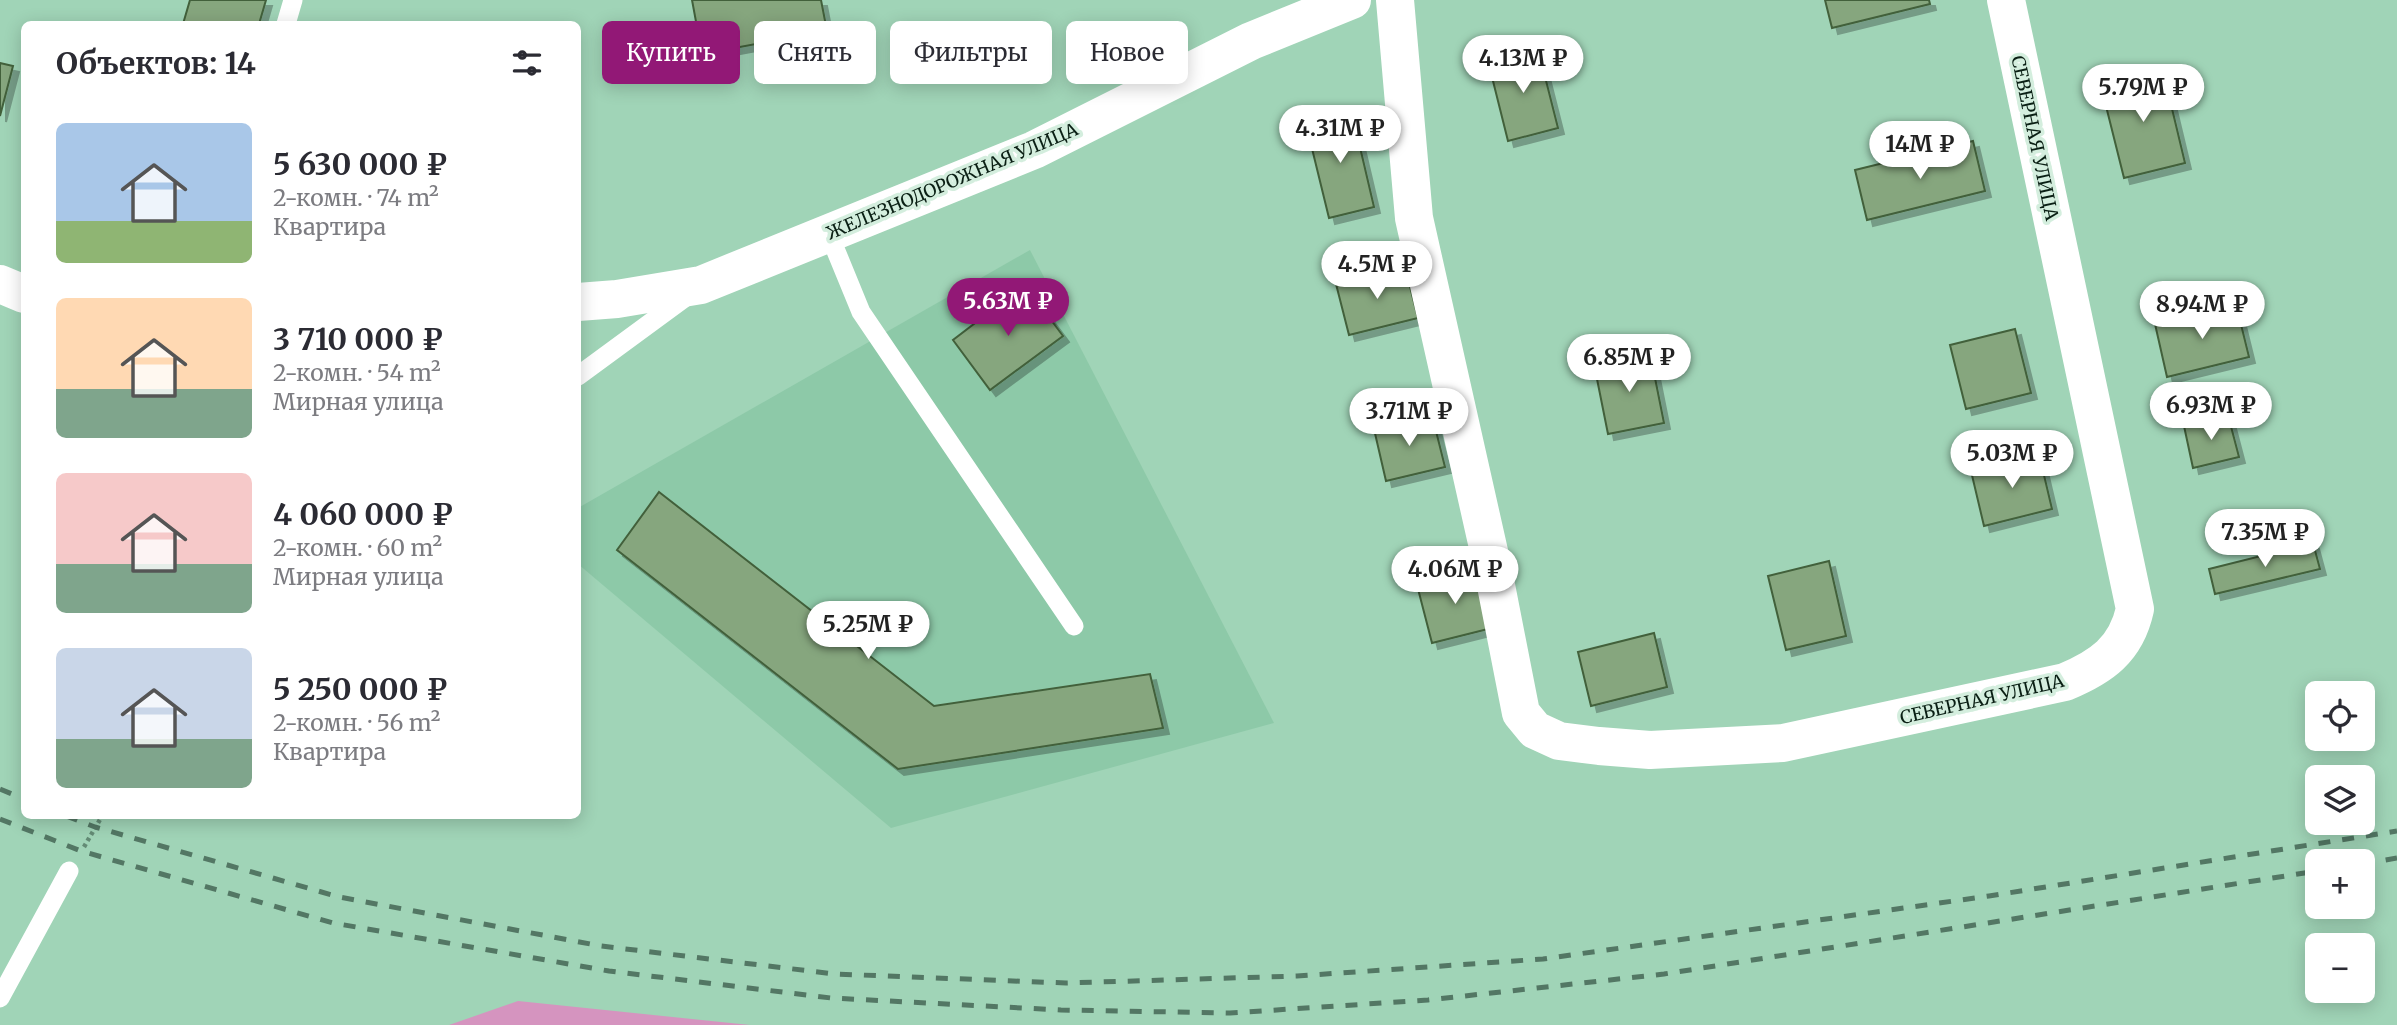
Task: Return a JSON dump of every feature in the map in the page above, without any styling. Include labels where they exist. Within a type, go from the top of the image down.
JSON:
[{"type":"street","name":"ЖЕЛЕЗНОДОРОЖНАЯ УЛИЦА","points":[[581,302],[617,299],[701,285],[1034,150],[1251,41],[1352,0]]},
{"type":"street","name":"СЕВЕРНАЯ УЛИЦА","points":[[1395,0],[1414,218],[1492,565],[1521,713],[1535,730],[1559,741],[1650,750],[1783,743],[2065,682],[2101,665],[2131,625],[2134,609],[2006,0]]},
{"type":"street","points":[[0,284],[21,293]]},
{"type":"lane","points":[[287,21],[293,0]]},
{"type":"lane","points":[[829,234],[861,312],[1074,626]]},
{"type":"lane","points":[[581,283],[617,299]]},
{"type":"lane","points":[[581,374],[701,285]]},
{"type":"lane","points":[[0,998],[69,871]]},
{"type":"shaded area","points":[[1030,250],[1274,723],[891,828],[581,567],[581,506]]},
{"type":"shaded area","points":[[518,1001],[750,1025],[449,1025]]},
{"type":"building","points":[[190,0],[266,0],[260,21],[184,21]]},
{"type":"building","points":[[692,0],[821,0],[825,21],[754,21],[754,44],[740,47],[740,21],[696,21]]},
{"type":"building","points":[[1825,0],[1929,0],[1930,4],[1832,28]]},
{"type":"building","points":[[1538,49],[1558,128],[1508,141],[1488,61]]},
{"type":"building","points":[[0,63],[13,66],[0,116]]},
{"type":"building","points":[[2163,71],[2185,163],[2124,178],[2101,86]]},
{"type":"building","points":[[1352,113],[1374,207],[1329,218],[1306,124]]},
{"type":"building","points":[[1973,141],[1985,191],[1867,220],[1855,170]]},
{"type":"building","points":[[1405,267],[1418,318],[1349,335],[1336,284]]},
{"type":"building","points":[[1025,285],[1063,336],[990,390],[953,340]]},
{"type":"building","points":[[2236,304],[2249,357],[2167,377],[2155,324]]},
{"type":"building","points":[[2015,329],[2031,393],[1966,409],[1950,345]]},
{"type":"building","points":[[1650,353],[1664,423],[1608,434],[1594,364]]},
{"type":"building","points":[[1432,415],[1445,467],[1386,481],[1374,429]]},
{"type":"building","points":[[2228,415],[2239,457],[2193,468],[2184,426]]},
{"type":"building","points":[[2039,454],[2052,509],[1984,526],[1971,471]]},
{"type":"building","points":[[659,492],[934,706],[1150,674],[1163,728],[898,769],[617,550]]},
{"type":"building","points":[[2313,543],[2320,569],[2215,594],[2209,569]]},
{"type":"building","points":[[1829,561],[1846,636],[1786,650],[1768,576]]},
{"type":"building","points":[[1478,570],[1492,628],[1432,643],[1417,585]]},
{"type":"building","points":[[1654,633],[1667,687],[1591,706],[1578,652]]},
{"type":"railway","points":[[0,789],[21,798]]},
{"type":"railway","points":[[0,819],[81,851],[333,923],[609,971],[831,998],[1061,1010],[1230,1013],[1428,1000],[1664,974],[2305,873]]},
{"type":"railway","points":[[74,819],[339,897],[601,946],[835,974],[1066,983],[1297,976],[1543,959],[1989,896],[2397,831]]},
{"type":"railway","points":[[2375,862],[2397,858]]}]
